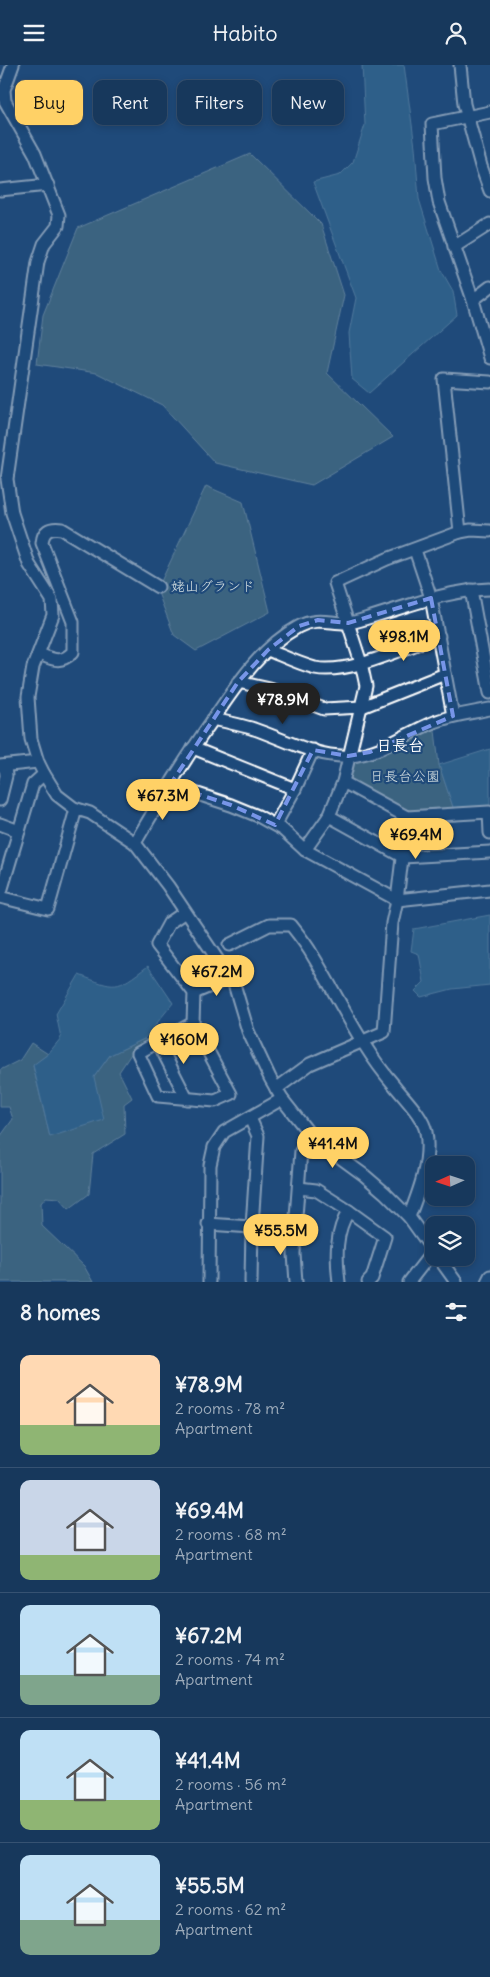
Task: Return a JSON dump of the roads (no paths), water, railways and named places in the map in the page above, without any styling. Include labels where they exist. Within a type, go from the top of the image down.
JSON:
[{"type":"street","points":[[13,65],[4,90],[4,101],[35,154],[59,215],[58,226],[44,244],[38,262],[5,461],[12,513],[29,564],[52,601],[53,615],[33,667],[28,697],[28,719],[31,739],[38,762],[57,795],[76,809],[90,813],[135,843],[185,912],[234,985],[248,1031],[279,1094],[312,1137],[364,1175],[409,1217],[425,1237]]},
{"type":"street","points":[[460,65],[467,116],[490,191]]},
{"type":"street","points":[[490,112],[432,124],[435,178],[439,202],[473,300],[490,358]]},
{"type":"street","points":[[0,190],[48,185]]},
{"type":"street","points":[[454,247],[490,224]]},
{"type":"street","points":[[473,300],[490,287]]},
{"type":"street","points":[[460,532],[444,379],[490,382]]},
{"type":"street","points":[[39,654],[55,660],[65,659],[73,652],[73,622],[42,543],[43,535],[47,529],[54,527],[62,529],[158,587]]},
{"type":"street","points":[[305,850],[329,816],[344,782],[348,756],[366,686],[335,583],[388,559],[460,532],[472,530],[490,531]]},
{"type":"street","points":[[415,550],[431,598],[453,716]]},
{"type":"street","points":[[135,843],[178,769],[238,682],[268,650],[299,626],[318,620],[348,623],[431,598],[471,590],[490,589]]},
{"type":"street","points":[[471,590],[490,693]]},
{"type":"street","points":[[268,650],[316,668],[338,669],[439,636]]},
{"type":"street","points":[[238,682],[270,689],[324,709],[362,707],[445,674]]},
{"type":"street","points":[[213,719],[255,729],[330,755],[348,756],[370,752],[434,722],[453,716],[490,709]]},
{"type":"street","points":[[193,748],[295,789]]},
{"type":"street","points":[[274,825],[295,789],[313,750]]},
{"type":"street","points":[[0,800],[6,776],[2,766],[38,762]]},
{"type":"street","points":[[44,774],[33,784],[18,831],[5,857],[0,896],[48,909],[76,809]]},
{"type":"street","points":[[344,782],[407,817],[489,812],[490,833]]},
{"type":"street","points":[[170,785],[231,805],[274,825],[283,830],[305,850],[397,899],[490,890]]},
{"type":"street","points":[[329,816],[403,857],[490,852]]},
{"type":"street","points":[[209,1282],[210,1165],[214,1147],[224,1132],[250,1118],[279,1094],[310,1064],[384,1032],[392,923],[403,857],[407,817]]},
{"type":"street","points":[[0,824],[18,831]]},
{"type":"street","points":[[185,912],[169,923],[157,945],[194,993],[193,1023],[231,1094],[215,1101],[158,1096],[138,1053],[193,1023]]},
{"type":"street","points":[[229,945],[269,925],[291,925],[313,955],[361,1042],[376,1065],[413,1108],[426,1130],[427,1156],[418,1194],[409,1217]]},
{"type":"street","points":[[194,993],[229,978]]},
{"type":"street","points":[[158,1042],[187,1099]]},
{"type":"street","points":[[250,1118],[258,1136],[252,1226],[251,1282]]},
{"type":"street","points":[[296,1282],[294,1254],[301,1151],[312,1137]]},
{"type":"street","points":[[299,1188],[316,1190],[385,1237],[372,1278],[368,1282]]},
{"type":"street","points":[[339,1282],[337,1260],[341,1223],[349,1211]]},
{"type":"street","points":[[208,1224],[295,1230]]},
{"type":"street","points":[[409,1282],[425,1264]]},
{"type":"street","points":[[444,1266],[456,1282]]},
{"type":"street","points":[[487,1282],[490,1276]]},
{"type":"water","points":[[362,65],[404,65],[415,147],[419,199],[441,270],[453,291],[457,315],[369,393],[352,379],[349,333],[356,298],[313,182],[340,175],[353,162],[365,125]]},
{"type":"water","points":[[490,749],[490,812],[455,813],[439,765]]},
{"type":"water","points":[[490,915],[490,985],[452,989],[421,997],[415,991],[424,982],[419,954],[411,951],[414,929]]},
{"type":"water","points":[[148,966],[173,1003],[144,1039],[110,1055],[94,1077],[104,1120],[50,1137],[33,1065],[48,1054],[61,1038],[56,1014],[79,975],[101,983],[115,985],[129,980]]},
{"type":"district","name":"日長台","points":[[400,745]]},
{"type":"park label","name":"姥山グランド","points":[[213,586]]},
{"type":"park label","name":"日長台公園","points":[[405,776]]}]
